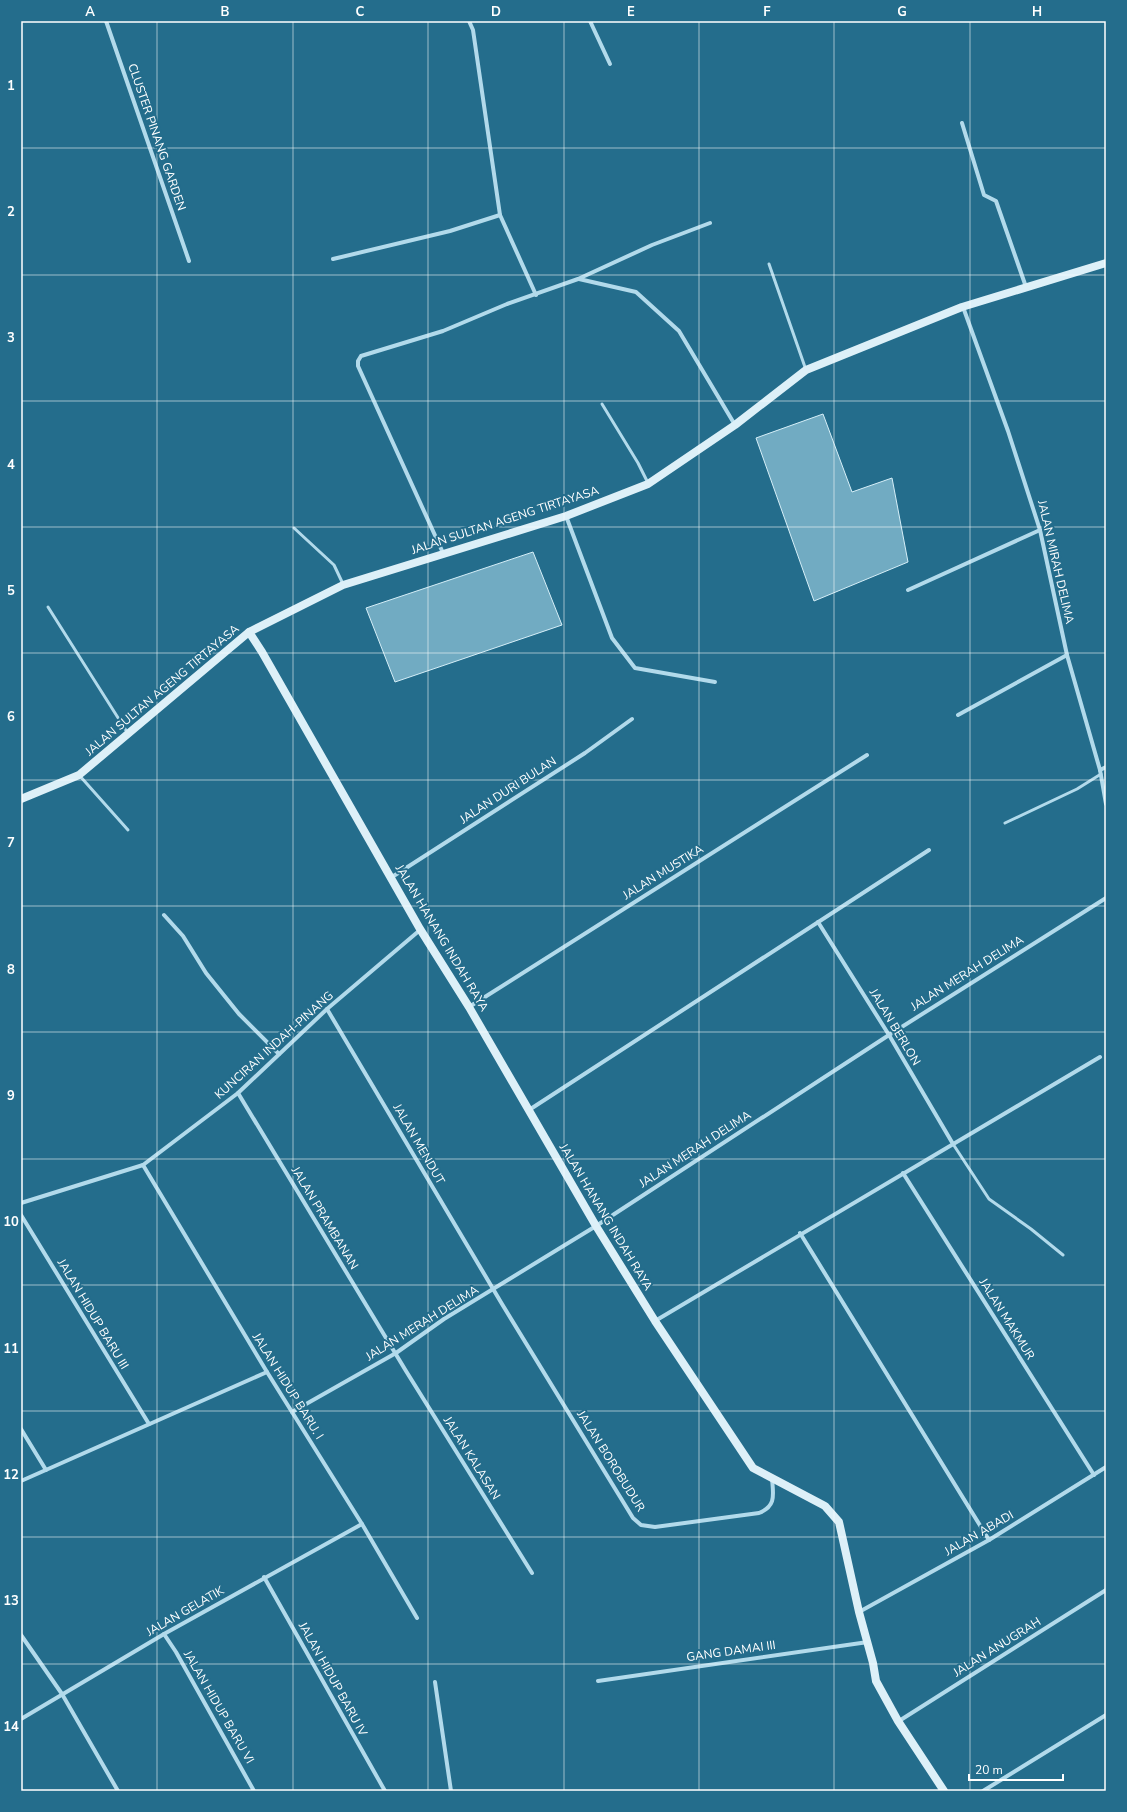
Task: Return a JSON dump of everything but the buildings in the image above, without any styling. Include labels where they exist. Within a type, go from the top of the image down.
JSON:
[{"type":"street","name":"CLUSTER PINANG GARDEN","points":[[106,21],[189,260]]},
{"type":"street","points":[[469,21],[473,30],[500,215],[536,295]]},
{"type":"street","points":[[590,21],[610,64]]},
{"type":"street","points":[[962,123],[984,195],[996,201],[1026,288]]},
{"type":"street","points":[[333,259],[450,231],[500,215]]},
{"type":"street","points":[[443,553],[358,366],[358,361],[361,356],[442,331],[508,304],[578,279],[652,245],[710,223]]},
{"type":"street","name":"JALAN SULTAN AGENG TIRTAYASA","points":[[21,799],[79,775],[249,632],[343,585],[566,516],[648,484],[735,425],[806,370],[962,306],[1106,263]]},
{"type":"street","points":[[578,279],[636,292],[674,326],[679,331],[735,425]]},
{"type":"street","name":"JALAN MIRAH DELIMA","points":[[962,306],[1008,432],[1040,530],[1067,655],[1100,772],[1106,804]]},
{"type":"street","points":[[566,516],[612,638],[635,668],[715,682]]},
{"type":"street","points":[[908,590],[1040,530]]},
{"type":"street","name":"JALAN HANANG INDAH RAYA","points":[[249,632],[392,877],[420,929],[469,1007],[596,1226],[655,1320],[753,1468],[825,1506],[839,1522],[876,1681],[898,1722],[944,1791]]},
{"type":"street","points":[[958,714],[1067,655]]},
{"type":"street","name":"JALAN DURI BULAN","points":[[392,877],[585,753],[632,718]]},
{"type":"street","name":"JALAN MUSTIKA","points":[[469,1007],[867,755]]},
{"type":"street","points":[[1100,772],[1106,767]]},
{"type":"street","points":[[528,1110],[929,850]]},
{"type":"street","name":"JALAN MERAH DELIMA","points":[[292,1412],[396,1353],[444,1319],[596,1226],[889,1035],[1106,898]]},
{"type":"street","points":[[164,915],[183,936],[206,973],[239,1014],[279,1054]]},
{"type":"street","name":"JALAN BERLON","points":[[818,922],[889,1035],[953,1144]]},
{"type":"street","name":"KUNCIRAN INDAH-PINANG","points":[[21,1204],[143,1165],[238,1093],[327,1009],[420,929]]},
{"type":"street","name":"JALAN MENDUT","points":[[327,1009],[494,1289]]},
{"type":"street","points":[[655,1320],[1100,1056]]},
{"type":"street","name":"JALAN PRAMBANAN","points":[[238,1093],[396,1353]]},
{"type":"street","name":"JALAN HIDUP BARU. I","points":[[143,1165],[267,1372],[362,1524],[417,1618]]},
{"type":"street","name":"JALAN MAKMUR","points":[[903,1173],[1094,1475]]},
{"type":"street","name":"JALAN HIDUP BARU III","points":[[21,1215],[148,1424]]},
{"type":"street","points":[[800,1233],[989,1540]]},
{"type":"street","name":"JALAN BOROBUDUR","points":[[494,1289],[633,1518],[641,1525],[655,1527],[759,1513],[767,1510],[773,1501],[772,1477]]},
{"type":"street","name":"JALAN KALASAN","points":[[396,1353],[532,1574]]},
{"type":"street","points":[[21,1481],[267,1372]]},
{"type":"street","points":[[21,1429],[46,1470]]},
{"type":"street","name":"JALAN ABADI","points":[[859,1612],[989,1540],[1106,1467]]},
{"type":"street","name":"JALAN GELATIK","points":[[21,1719],[164,1634],[264,1577],[362,1524]]},
{"type":"street","name":"JALAN HIDUP BARU IV","points":[[264,1577],[385,1791]]},
{"type":"street","name":"JALAN ANUGRAH","points":[[898,1722],[1106,1590]]},
{"type":"street","name":"JALAN HIDUP BARU VI","points":[[164,1634],[176,1652],[254,1791]]},
{"type":"street","points":[[21,1635],[62,1694],[118,1791]]},
{"type":"street","name":"GANG DAMAI III","points":[[598,1681],[868,1642]]},
{"type":"street","points":[[435,1682],[451,1791]]},
{"type":"street","points":[[983,1791],[1106,1715]]},
{"type":"lane","points":[[769,264],[806,370]]},
{"type":"lane","points":[[602,404],[638,463],[648,484]]},
{"type":"lane","points":[[294,528],[334,565],[343,585]]},
{"type":"lane","points":[[48,607],[128,734]]},
{"type":"lane","points":[[1005,824],[1077,789],[1100,772]]},
{"type":"lane","points":[[79,775],[128,830]]},
{"type":"lane","points":[[953,1144],[989,1199],[1031,1229],[1063,1255]]}]
